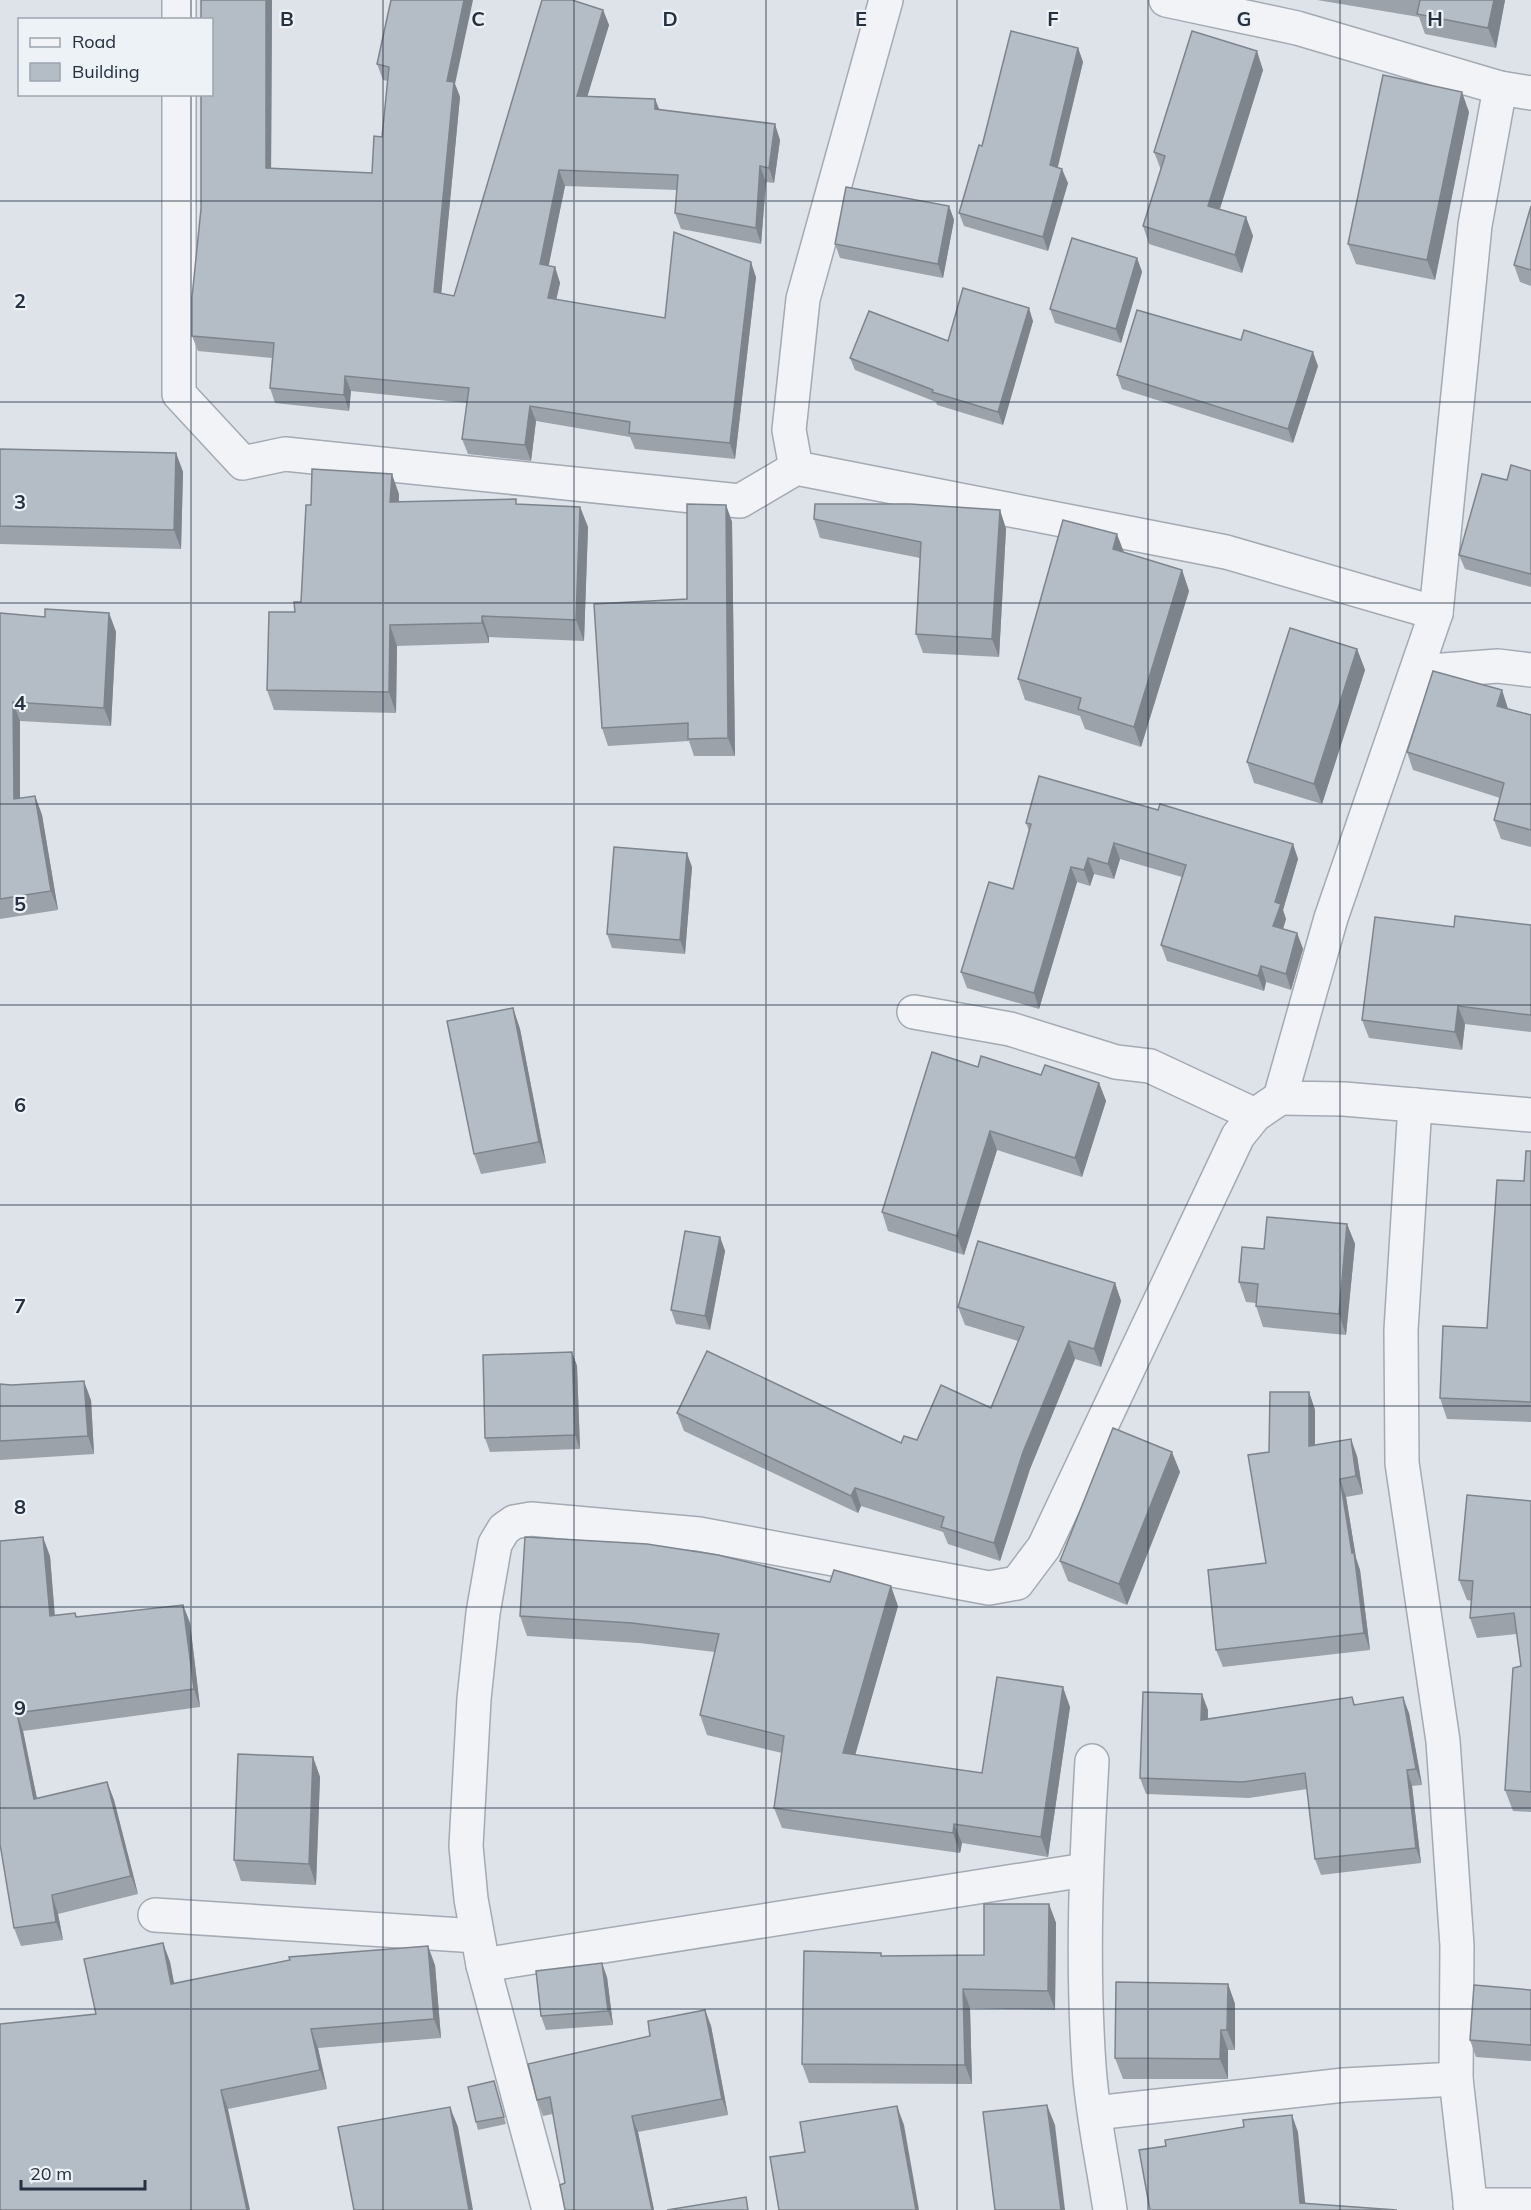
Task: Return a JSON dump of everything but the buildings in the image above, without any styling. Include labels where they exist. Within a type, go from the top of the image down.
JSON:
[{"type":"street","points":[[179,0],[179,18]]},
{"type":"street","points":[[796,468],[789,430],[803,299],[886,0]]},
{"type":"street","points":[[549,2210],[480,1951],[466,1846],[474,1699],[483,1613],[498,1535],[514,1522],[531,1520],[699,1534],[989,1588],[1017,1583],[1044,1547],[1239,1136],[1268,1107],[1436,613],[1475,225],[1516,91],[1298,28],[1167,0]]},
{"type":"street","points":[[179,96],[178,393],[243,464],[285,454],[740,501],[796,468],[1226,552],[1436,613]]},
{"type":"street","points":[[1416,672],[1498,666],[1531,670]]},
{"type":"street","points":[[914,1012],[1010,1029],[1116,1062],[1150,1066],[1268,1107],[1344,1098],[1531,1115]]},
{"type":"street","points":[[1415,1105],[1401,1330],[1402,1463],[1443,1741],[1457,1946],[1456,2079],[1470,2208],[1531,2205]]},
{"type":"street","points":[[1092,1761],[1085,1870],[1089,2068],[1110,2210]]},
{"type":"street","points":[[155,1915],[480,1951],[1085,1870]]},
{"type":"street","points":[[1095,2113],[1344,2085],[1456,2079]]}]
